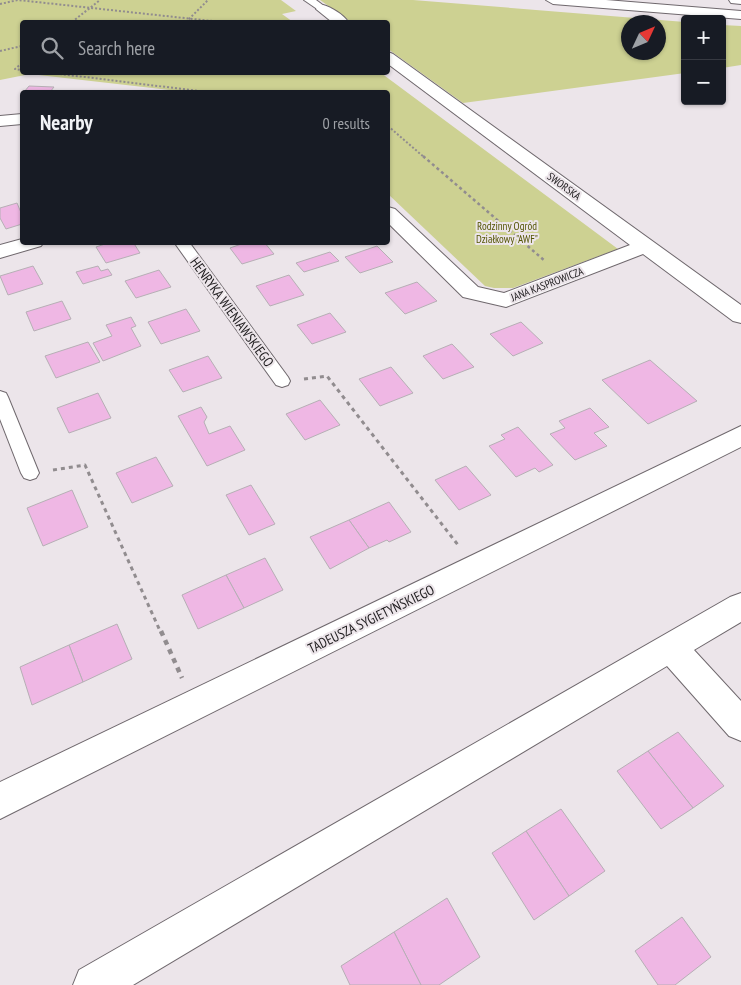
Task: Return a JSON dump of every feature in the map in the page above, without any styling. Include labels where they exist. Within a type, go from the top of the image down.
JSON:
[{"type":"street","points":[[553,0],[741,15]]},
{"type":"street","points":[[736,0],[741,0]]},
{"type":"street","points":[[323,9],[338,20]]},
{"type":"street","name":"SWORSKA","points":[[390,58],[741,316]]},
{"type":"street","points":[[0,121],[20,119]]},
{"type":"street","name":"JANA KASPROWICZA","points":[[390,215],[471,292],[506,300],[646,246]]},
{"type":"street","points":[[0,252],[24,245]]},
{"type":"street","name":"TADEUSZA SYGIETYŃSKIEGO","points":[[0,802],[741,436]]},
{"type":"street","points":[[94,985],[741,606]]},
{"type":"street","points":[[671,648],[741,725]]},
{"type":"lane","points":[[309,0],[323,9]]},
{"type":"lane","name":"HENRYKA WIENIAWSKIEGO","points":[[183,245],[282,381]]},
{"type":"lane","points":[[0,397],[30,474]]},
{"type":"path","points":[[0,4],[18,0],[200,20]]},
{"type":"path","points":[[75,20],[100,0]]},
{"type":"path","points":[[190,19],[208,0]]},
{"type":"path","points":[[0,51],[20,46]]},
{"type":"path","points":[[68,75],[191,90]]},
{"type":"path","points":[[390,128],[564,277]]},
{"type":"path","points":[[282,381],[327,376],[475,567]]},
{"type":"path","points":[[30,474],[85,465],[195,706]]},
{"type":"green space","name":"Rodzinny Ogród Działkowy \"AWF\"","points":[[0,0],[281,0],[296,11],[282,14],[290,20],[20,20],[20,75],[25,75],[0,80]]},
{"type":"green space","points":[[320,0],[413,0],[621,17],[621,60],[666,60],[666,20],[681,22],[681,74],[463,103],[390,50],[390,20],[348,20]]},
{"type":"green space","points":[[726,25],[741,26],[741,65],[726,67]]},
{"type":"green space","name":"Rodzinny Ogród Działkowy \"AWF\"","points":[[39,75],[384,75],[618,249],[513,288],[485,286],[390,196],[390,90],[170,90]]},
{"type":"building","points":[[29,86],[54,87],[52,90],[26,90]]},
{"type":"building","points":[[17,203],[20,210],[20,225],[6,229],[0,218],[0,208]]},
{"type":"building","points":[[102,245],[135,245],[140,253],[106,263],[96,247]]},
{"type":"building","points":[[238,245],[266,245],[274,254],[242,264],[230,248]]},
{"type":"building","points":[[377,246],[393,262],[360,273],[345,257]]},
{"type":"building","points":[[330,252],[339,261],[304,272],[296,263]]},
{"type":"building","points":[[33,266],[43,284],[8,295],[0,276]]},
{"type":"building","points":[[98,266],[101,271],[108,269],[112,275],[83,284],[76,272]]},
{"type":"building","points":[[159,270],[171,287],[136,298],[125,281]]},
{"type":"building","points":[[289,275],[304,295],[270,306],[256,286]]},
{"type":"building","points":[[417,282],[437,301],[405,314],[385,293]]},
{"type":"building","points":[[62,301],[71,319],[34,331],[26,312]]},
{"type":"building","points":[[186,309],[200,331],[161,344],[148,322]]},
{"type":"building","points":[[330,313],[346,332],[312,344],[297,325]]},
{"type":"building","points":[[131,317],[136,326],[131,328],[141,346],[103,361],[93,343],[112,336],[106,325]]},
{"type":"building","points":[[521,322],[543,343],[513,356],[490,334]]},
{"type":"building","points":[[88,342],[100,362],[56,378],[45,356]]},
{"type":"building","points":[[452,344],[474,367],[443,379],[423,356]]},
{"type":"building","points":[[208,356],[222,378],[183,392],[169,370]]},
{"type":"building","points":[[650,360],[697,401],[648,424],[602,380]]},
{"type":"building","points":[[391,367],[413,393],[380,406],[359,379]]},
{"type":"building","points":[[98,393],[111,418],[69,433],[57,408]]},
{"type":"building","points":[[320,400],[340,425],[305,440],[286,414]]},
{"type":"building","points":[[201,407],[207,417],[204,422],[209,434],[230,426],[245,450],[207,466],[178,416]]},
{"type":"building","points":[[590,408],[609,427],[594,433],[607,446],[575,460],[550,434],[565,428],[559,421]]},
{"type":"building","points":[[518,427],[553,465],[539,472],[535,468],[516,477],[489,446],[505,439],[501,435]]},
{"type":"building","points":[[156,457],[173,486],[132,503],[116,473]]},
{"type":"building","points":[[466,466],[491,495],[459,510],[435,480]]},
{"type":"building","points":[[251,485],[275,524],[249,535],[226,495]]},
{"type":"building","points":[[72,490],[88,527],[43,546],[27,508]]},
{"type":"building","points":[[389,502],[411,532],[389,542],[387,540],[369,548],[349,520]]},
{"type":"building","points":[[349,520],[369,548],[330,569],[310,537]]},
{"type":"building","points":[[265,558],[283,590],[244,608],[226,575]]},
{"type":"building","points":[[226,575],[244,608],[198,629],[182,595]]},
{"type":"building","points":[[117,624],[132,659],[83,682],[69,645]]},
{"type":"building","points":[[69,645],[83,682],[32,705],[20,667]]},
{"type":"building","points":[[678,732],[724,786],[693,808],[648,751]]},
{"type":"building","points":[[648,751],[693,808],[661,829],[617,771]]},
{"type":"building","points":[[561,809],[605,871],[569,896],[526,831]]},
{"type":"building","points":[[526,831],[569,896],[534,920],[492,853]]},
{"type":"building","points":[[447,898],[480,957],[439,985],[421,985],[394,932]]},
{"type":"building","points":[[682,917],[711,957],[675,985],[658,985],[635,951]]},
{"type":"building","points":[[394,932],[421,985],[350,985],[341,966]]}]
